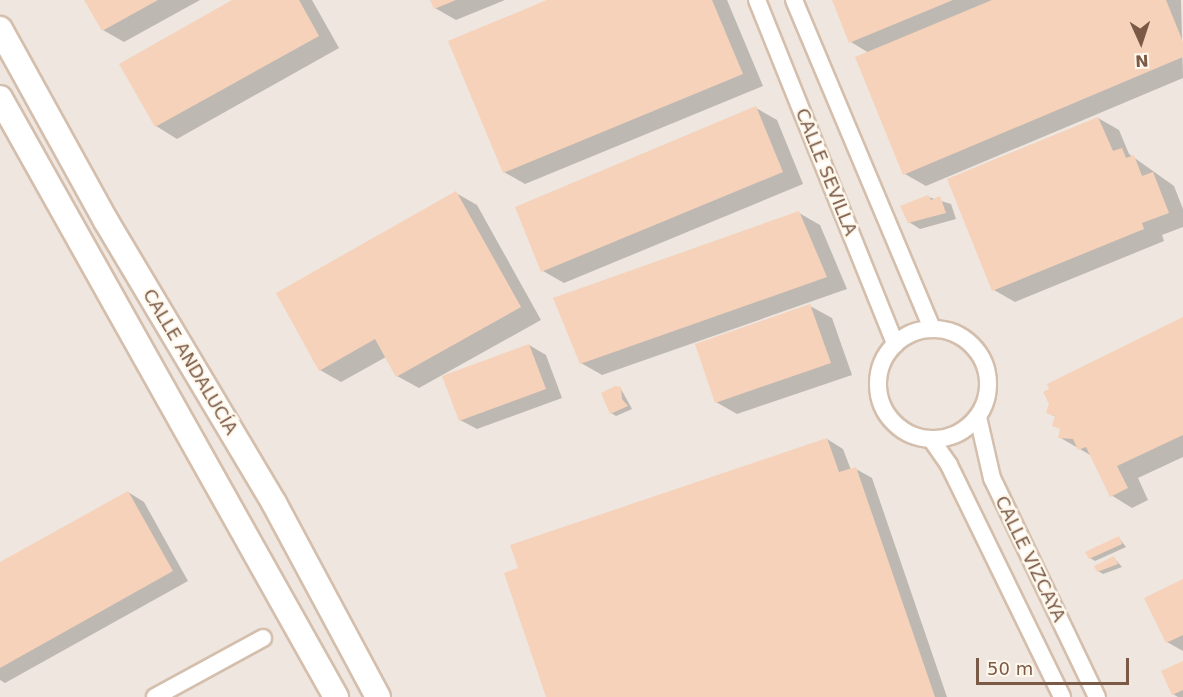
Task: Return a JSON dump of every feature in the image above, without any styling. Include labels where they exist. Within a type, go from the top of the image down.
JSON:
[{"type":"main road","name":"CALLE ANDALUCÍA","points":[[0,29],[106,220],[274,503],[378,697]]},
{"type":"main road","name":"CALLE ANDALUCÍA","points":[[0,98],[336,697]]},
{"type":"street","name":"CALLE SEVILLA","points":[[757,0],[895,344]]},
{"type":"street","name":"CALLE SEVILLA","points":[[794,0],[932,329]]},
{"type":"street","points":[[932,329],[959,336],[983,361],[988,390],[978,417],[958,433],[931,439],[900,428],[880,399],[881,366],[895,344],[917,332],[932,329]]},
{"type":"street","name":"CALLE VIZCAYA","points":[[978,417],[992,478],[1097,697]]},
{"type":"street","name":"CALLE VIZCAYA","points":[[931,439],[949,465],[1062,697]]},
{"type":"street","points":[[155,697],[262,638]]},
{"type":"shaded area","points":[[0,0],[1183,0],[1183,697],[0,697]]},
{"type":"building","points":[[84,0],[158,0],[102,31]]},
{"type":"building","points":[[232,0],[299,0],[319,36],[155,127],[119,64]]},
{"type":"building","points":[[430,0],[456,0],[434,9]]},
{"type":"building","points":[[547,0],[712,0],[743,74],[503,173],[448,41]]},
{"type":"building","points":[[832,0],[953,0],[849,43]]},
{"type":"building","points":[[992,0],[1166,0],[1183,42],[1183,57],[903,175],[855,57]]},
{"type":"building","points":[[756,106],[783,172],[541,272],[515,207]]},
{"type":"building","points":[[1098,117],[1113,151],[1122,148],[1126,158],[1134,155],[1142,176],[1153,172],[1169,213],[1142,223],[1144,229],[992,291],[947,179]]},
{"type":"building","points":[[456,191],[521,307],[396,377],[375,339],[319,371],[276,293]]},
{"type":"building","points":[[928,195],[931,200],[940,196],[946,213],[908,223],[900,206]]},
{"type":"building","points":[[799,211],[827,277],[580,364],[553,298]]},
{"type":"building","points":[[810,304],[831,363],[715,403],[695,344]]},
{"type":"building","points":[[1183,317],[1183,435],[1117,466],[1128,488],[1110,497],[1086,447],[1078,450],[1073,439],[1058,438],[1060,429],[1052,426],[1055,416],[1046,413],[1049,404],[1043,392],[1049,389],[1047,384]]},
{"type":"building","points":[[529,344],[546,389],[459,421],[442,376]]},
{"type":"building","points":[[615,386],[621,387],[622,399],[628,406],[610,414],[601,393]]},
{"type":"building","points":[[827,438],[839,472],[856,467],[935,697],[546,697],[504,573],[518,568],[510,545]]},
{"type":"building","points":[[128,491],[173,571],[0,668],[0,562]]},
{"type":"building","points":[[1119,536],[1122,544],[1089,559],[1085,552]]},
{"type":"building","points":[[1114,556],[1118,564],[1097,572],[1094,566]]},
{"type":"building","points":[[1183,579],[1183,635],[1166,643],[1144,598]]},
{"type":"building","points":[[1183,661],[1183,690],[1172,695],[1161,671]]}]
